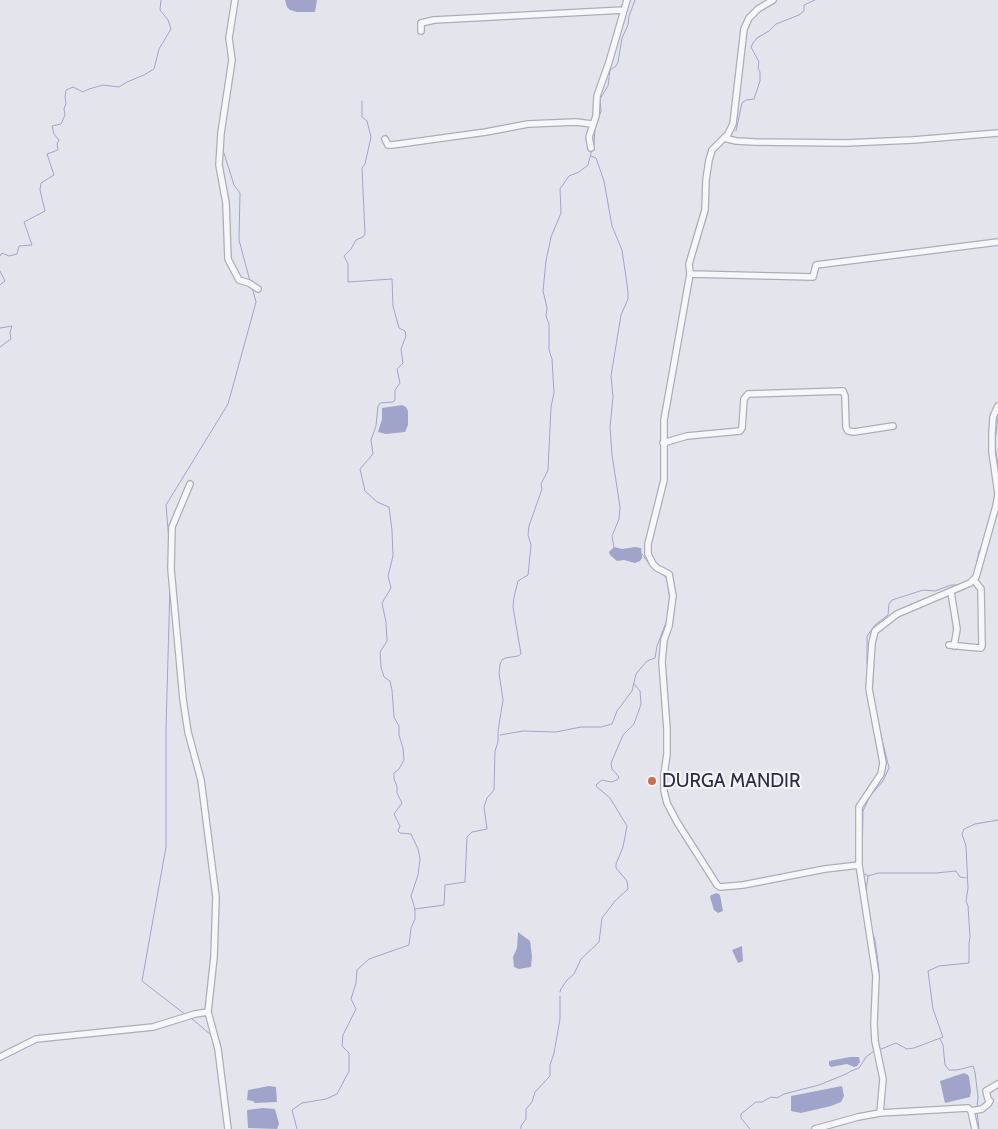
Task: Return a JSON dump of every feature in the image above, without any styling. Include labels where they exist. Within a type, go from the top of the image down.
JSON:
[{"type":"street","points":[[235,0],[229,38],[232,60],[221,133],[219,165],[226,203],[228,259],[239,280],[249,283],[258,289]]},
{"type":"street","points":[[591,148],[590,137],[592,124],[596,116],[597,96],[627,0]]},
{"type":"street","points":[[773,0],[748,18],[744,29],[733,124],[728,134],[712,150],[709,160],[705,210],[689,264],[690,274],[664,420],[664,480],[648,544],[648,554],[657,568],[669,574],[673,596],[670,626],[664,640],[662,662],[667,729],[664,791],[671,813],[717,886],[728,887],[825,869],[858,865]]},
{"type":"street","points":[[421,31],[421,23],[434,20],[624,10]]},
{"type":"street","points":[[385,139],[388,145],[392,145],[528,124],[576,122],[592,124]]},
{"type":"street","points":[[724,138],[755,142],[845,143],[998,133]]},
{"type":"street","points":[[690,274],[813,277],[816,266],[998,242]]},
{"type":"street","points":[[663,443],[687,436],[740,431],[742,428],[744,397],[748,394],[843,391],[848,431],[854,432],[893,426]]},
{"type":"street","points":[[880,1114],[883,1089],[882,1070],[874,1042],[876,976],[858,865],[859,807],[881,774],[883,763],[869,690],[873,638],[881,626],[897,614],[951,592],[974,580],[995,520],[998,494],[992,452],[992,435],[994,417],[998,406]]},
{"type":"street","points":[[190,484],[172,527],[171,569],[183,700],[188,732],[201,780],[216,897],[214,957],[208,1012],[218,1049],[228,1129]]},
{"type":"street","points":[[951,592],[957,629],[952,646],[981,648],[981,589],[974,580]]},
{"type":"street","points":[[0,1057],[36,1039],[153,1027],[208,1012]]},
{"type":"street","points":[[815,1129],[858,1117],[880,1114],[968,1108],[975,1110],[987,1106],[990,1101],[986,1090],[998,1084]]},
{"type":"street","points":[[975,1110],[975,1129]]},
{"type":"water","points":[[285,0],[317,0],[315,12],[290,10]]},
{"type":"water","points":[[402,405],[408,411],[408,425],[405,432],[386,434],[378,432],[382,419],[382,408]]},
{"type":"water","points":[[614,547],[622,549],[641,548],[642,558],[635,563],[624,560],[617,561],[609,552]]},
{"type":"water","points":[[717,893],[720,895],[723,911],[718,913],[714,910],[710,897]]},
{"type":"water","points":[[518,932],[530,941],[531,967],[519,969],[514,967],[513,957],[517,948]]},
{"type":"water","points":[[742,946],[743,961],[738,963],[732,950]]},
{"type":"water","points":[[859,1057],[860,1062],[857,1066],[854,1067],[847,1064],[831,1067],[829,1065],[829,1061]]},
{"type":"water","points":[[964,1073],[969,1077],[970,1097],[945,1103],[940,1081]]},
{"type":"water","points":[[269,1086],[276,1087],[277,1102],[255,1103],[247,1100],[248,1090]]},
{"type":"water","points":[[842,1086],[844,1096],[841,1102],[801,1113],[791,1111],[791,1096]]},
{"type":"water","points":[[275,1109],[279,1124],[277,1129],[248,1128],[247,1110]]},
{"type":"waterway","points":[[0,256],[2,253],[9,256],[17,254],[19,246],[32,245],[24,222],[45,211],[40,190],[41,183],[54,175],[47,154],[58,150],[57,144],[59,140],[54,134],[52,126],[61,124],[65,115],[66,90],[73,87],[83,92],[103,85],[119,87],[154,69],[159,49],[171,29],[168,20],[160,10],[161,0]]},
{"type":"waterway","points":[[594,146],[595,129],[601,111],[600,99],[608,86],[610,70],[618,62],[622,38],[635,0]]},
{"type":"waterway","points":[[736,131],[742,103],[746,100],[754,99],[760,81],[759,62],[751,47],[753,43],[776,24],[799,15],[804,11],[804,5],[815,0]]},
{"type":"waterway","points":[[228,69],[229,58]]},
{"type":"waterway","points":[[297,1129],[292,1110],[302,1103],[326,1099],[337,1094],[349,1071],[349,1053],[342,1046],[343,1035],[356,1009],[351,999],[356,983],[357,970],[369,959],[409,945],[411,928],[415,919],[415,909],[411,896],[418,875],[420,859],[418,849],[411,834],[398,831],[400,826],[394,814],[402,803],[397,793],[394,773],[399,769],[404,760],[403,748],[399,735],[399,726],[394,717],[390,681],[384,677],[381,667],[380,652],[387,641],[382,603],[391,588],[388,576],[393,556],[389,507],[377,502],[365,491],[360,469],[373,454],[371,440],[376,426],[378,406],[380,403],[393,402],[395,400],[395,390],[400,383],[397,369],[403,363],[401,349],[406,336],[405,331],[399,328],[393,306],[392,279],[348,282],[348,264],[344,256],[356,240],[365,234],[362,168],[365,164],[371,137],[367,121],[362,117],[362,101]]},
{"type":"waterway","points":[[222,147],[234,185],[240,193],[239,240],[250,281]]},
{"type":"waterway","points":[[415,909],[444,905],[445,885],[465,882],[467,837],[472,832],[487,829],[484,807],[487,798],[494,790],[495,751],[498,742],[503,700],[499,673],[500,664],[505,658],[521,654],[513,607],[514,597],[518,581],[528,575],[531,545],[528,535],[529,526],[542,489],[541,484],[548,470],[551,407],[554,393],[552,359],[549,350],[549,324],[546,316],[547,308],[543,291],[546,261],[551,237],[561,213],[560,189],[569,176],[579,172],[588,165],[592,149]]},
{"type":"waterway","points":[[591,156],[596,158],[604,181],[612,226],[622,250],[628,291],[628,299],[621,315],[611,376],[613,397],[610,427],[620,507],[619,519],[612,536],[614,547]]},
{"type":"waterway","points":[[0,271],[5,281],[0,285]]},
{"type":"waterway","points":[[169,541],[166,505],[228,404],[256,302],[252,287]]},
{"type":"waterway","points":[[0,328],[12,326],[10,332],[11,339],[0,347]]},
{"type":"waterway","points":[[995,441],[998,417]]},
{"type":"waterway","points":[[995,445],[998,465]]},
{"type":"waterway","points":[[976,567],[979,551],[983,545]]},
{"type":"waterway","points":[[642,554],[652,568],[665,576],[670,599]]},
{"type":"waterway","points":[[867,663],[867,636],[875,625],[888,615],[889,604],[892,600],[923,590],[935,591],[951,585],[958,585],[971,579]]},
{"type":"waterway","points":[[170,585],[166,729],[166,847],[142,981],[186,1015]]},
{"type":"waterway","points":[[500,735],[523,731],[556,732],[612,724],[617,711],[632,691],[636,674],[647,661],[655,658],[657,646],[667,620]]},
{"type":"waterway","points":[[872,692],[874,664]]},
{"type":"waterway","points":[[560,992],[567,980],[574,974],[581,959],[599,942],[602,918],[615,901],[628,889],[627,881],[616,868],[627,826],[610,798],[596,785],[602,780],[611,782],[619,777],[612,769],[611,763],[623,735],[634,724],[641,704],[640,691],[634,684]]},
{"type":"waterway","points":[[877,715],[880,731]]},
{"type":"waterway","points":[[862,867],[863,811],[870,796],[883,781],[889,768],[881,735]]},
{"type":"waterway","points":[[879,1050],[896,1043],[907,1049],[914,1048],[943,1037],[933,1009],[928,971],[939,966],[969,963],[970,937],[966,901],[968,888],[966,846],[962,834],[964,829],[975,824],[998,820]]},
{"type":"waterway","points":[[868,876],[878,873],[956,871],[960,877],[966,878]]},
{"type":"waterway","points":[[862,875],[868,876],[866,891],[869,915]]},
{"type":"waterway","points":[[872,931],[879,970],[877,1004]]},
{"type":"waterway","points":[[521,1129],[526,1119],[526,1109],[532,1102],[535,1092],[550,1076],[550,1065],[560,1019],[560,996]]},
{"type":"waterway","points":[[191,1018],[211,1035]]},
{"type":"waterway","points":[[940,1039],[943,1045],[945,1065],[949,1070],[973,1066],[978,1097],[977,1108]]},
{"type":"waterway","points":[[220,1043],[222,1056]]},
{"type":"waterway","points":[[750,1129],[741,1118],[741,1114],[756,1102],[762,1102],[771,1097],[777,1098],[784,1094],[819,1085],[846,1074],[859,1068],[866,1057],[874,1051]]},
{"type":"waterway","points":[[977,1112],[979,1129]]},
{"type":"place","name":"DURGA MANDIR","points":[[652,781]]}]
